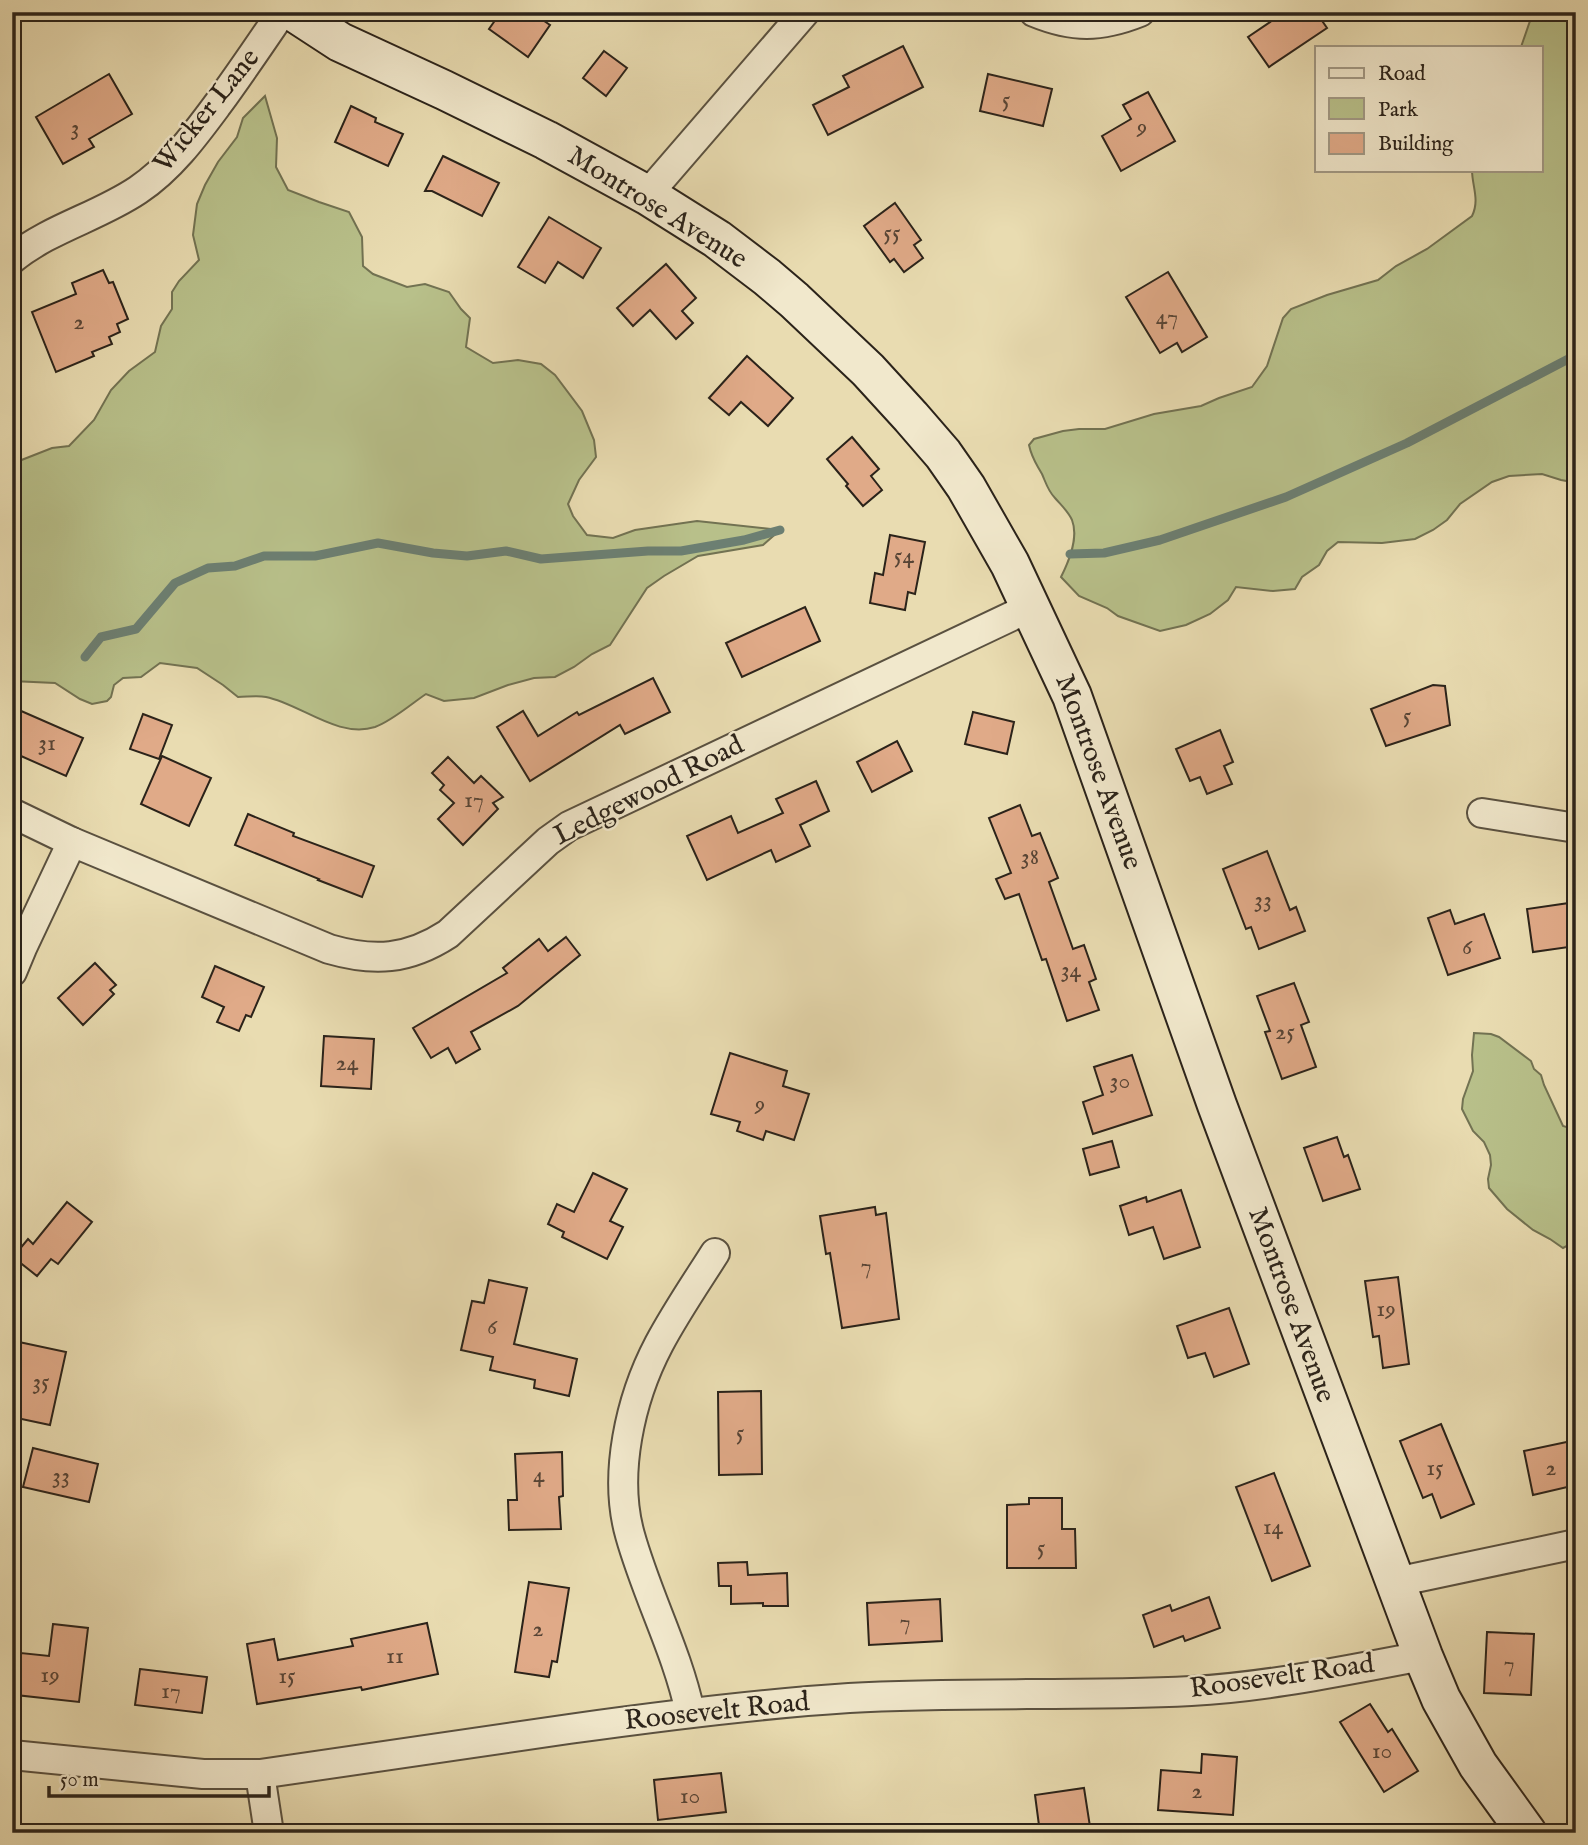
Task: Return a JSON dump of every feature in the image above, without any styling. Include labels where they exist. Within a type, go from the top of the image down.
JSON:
[{"type":"main road","name":"Montrose Avenue","points":[[294,12],[340,42],[546,140],[647,195],[717,239],[819,322],[896,400],[943,454],[966,487],[988,523],[1031,607],[1072,696],[1217,1105],[1423,1656],[1441,1699],[1472,1755],[1527,1833]]},
{"type":"street","name":"Wicker Lane","points":[[12,259],[38,240],[121,200],[153,179],[204,123],[282,12]]},
{"type":"street","points":[[647,195],[805,12]]},
{"type":"street","points":[[1034,12],[1057,22],[1079,24],[1101,24],[1140,12]]},
{"type":"street","name":"Ledgewood Road","points":[[12,813],[72,842],[329,949],[363,957],[399,955],[425,947],[448,934],[548,841],[569,826],[1031,607]]},
{"type":"street","points":[[1482,813],[1576,828]]},
{"type":"street","points":[[12,972],[72,842]]},
{"type":"street","points":[[690,1712],[680,1670],[645,1581],[630,1534],[623,1482],[628,1437],[647,1373],[671,1323],[715,1253]]},
{"type":"street","points":[[1396,1581],[1576,1544]]},
{"type":"street","name":"Roosevelt Road","points":[[12,1755],[203,1774],[260,1774],[690,1712],[849,1698],[1240,1688],[1423,1656]]},
{"type":"street","points":[[260,1774],[270,1833]]},
{"type":"green space","points":[[1536,12],[1576,12],[1576,481],[1542,474],[1509,476],[1492,482],[1460,504],[1447,520],[1415,539],[1382,543],[1338,542],[1327,551],[1319,565],[1302,577],[1295,589],[1273,591],[1236,587],[1228,600],[1210,614],[1186,625],[1160,631],[1118,616],[1079,596],[1061,577],[1074,542],[1072,520],[1049,490],[1029,445],[1034,439],[1063,431],[1105,429],[1154,414],[1201,406],[1252,387],[1267,366],[1283,318],[1291,309],[1378,280],[1472,216],[1476,199],[1472,172],[1542,172],[1542,46],[1521,46]]},
{"type":"green space","points":[[265,96],[277,138],[276,167],[288,190],[349,212],[362,237],[363,266],[373,274],[407,287],[425,284],[449,292],[470,318],[466,347],[493,363],[518,360],[541,364],[555,375],[582,411],[594,440],[596,457],[579,480],[568,504],[587,535],[613,538],[635,530],[697,521],[780,530],[763,545],[698,556],[664,576],[647,588],[610,645],[555,677],[534,678],[474,698],[444,701],[426,694],[395,717],[375,727],[361,729],[333,725],[263,696],[238,697],[197,668],[160,663],[141,677],[123,678],[114,685],[107,701],[92,704],[55,683],[12,681],[12,466],[52,448],[69,446],[94,420],[111,390],[129,371],[155,352],[161,326],[172,309],[172,292],[199,260],[193,235],[197,204],[205,185],[237,137],[243,118]]},
{"type":"green space","points":[[12,835],[16,837],[21,862],[12,872]]},
{"type":"green space","points":[[1474,1033],[1499,1037],[1531,1061],[1534,1069],[1541,1075],[1563,1126],[1576,1130],[1576,1241],[1563,1248],[1533,1230],[1507,1209],[1489,1188],[1490,1155],[1462,1109],[1473,1071]]},
{"type":"building","points":[[501,12],[531,12],[550,25],[528,57],[489,29]]},
{"type":"building","points":[[1285,12],[1316,12],[1327,28],[1269,67],[1248,37]]},
{"type":"building","points":[[903,46],[923,87],[828,135],[813,105],[849,87],[843,76]]},
{"type":"building","points":[[604,51],[627,68],[606,96],[583,78]]},
{"type":"building","points":[[109,74],[132,114],[89,139],[94,147],[63,164],[36,117]]},
{"type":"building","points":[[988,74],[1052,89],[1043,126],[980,111]]},
{"type":"building","points":[[1148,92],[1175,141],[1121,171],[1102,136],[1131,119],[1123,105]]},
{"type":"building","points":[[351,106],[376,118],[375,122],[403,134],[388,166],[335,142]]},
{"type":"building","points":[[443,156],[499,183],[482,216],[432,191],[425,191]]},
{"type":"building","points":[[895,203],[921,240],[914,245],[923,258],[904,272],[894,259],[890,262],[864,226]]},
{"type":"building","points":[[549,217],[601,248],[583,278],[558,262],[545,283],[518,267]]},
{"type":"building","points":[[666,264],[696,298],[682,311],[693,323],[676,339],[650,310],[633,326],[617,308]]},
{"type":"building","points":[[103,270],[109,283],[113,282],[128,319],[117,324],[120,332],[109,337],[112,344],[92,352],[94,356],[56,372],[32,312],[76,294],[72,283]]},
{"type":"building","points":[[1168,272],[1207,337],[1182,352],[1177,343],[1160,353],[1126,297]]},
{"type":"building","points":[[747,356],[793,398],[768,426],[741,402],[729,415],[709,398]]},
{"type":"building","points":[[852,437],[879,469],[871,476],[882,490],[863,506],[827,459]]},
{"type":"building","points":[[890,535],[925,542],[915,594],[908,592],[905,610],[870,603],[875,573],[883,575]]},
{"type":"building","points":[[805,607],[820,641],[742,677],[726,643]]},
{"type":"building","points":[[653,678],[670,712],[625,734],[620,725],[530,781],[497,727],[523,711],[538,736],[577,712],[579,715]]},
{"type":"building","points":[[1433,685],[1445,686],[1450,725],[1386,746],[1371,709]]},
{"type":"building","points":[[12,707],[83,738],[66,776],[12,752]]},
{"type":"building","points":[[973,712],[1014,722],[1007,754],[965,744]]},
{"type":"building","points":[[143,714],[172,725],[159,759],[130,749]]},
{"type":"building","points":[[1220,730],[1233,762],[1224,766],[1232,784],[1207,794],[1200,777],[1190,781],[1176,749]]},
{"type":"building","points":[[897,741],[912,771],[872,792],[857,762]]},
{"type":"building","points":[[162,756],[211,778],[189,826],[141,804]]},
{"type":"building","points":[[448,757],[474,783],[481,776],[503,797],[493,803],[498,809],[463,845],[438,819],[454,803],[440,790],[444,785],[432,773]]},
{"type":"building","points":[[816,781],[829,811],[800,825],[810,846],[776,862],[771,850],[707,880],[687,836],[731,816],[738,833],[783,813],[776,799]]},
{"type":"building","points":[[1020,805],[1032,836],[1040,833],[1058,878],[1049,882],[1073,949],[1084,945],[1096,979],[1089,982],[1099,1010],[1067,1021],[1046,959],[1042,960],[1019,894],[1005,899],[996,879],[1011,873],[989,818]]},
{"type":"building","points":[[248,814],[294,833],[293,836],[374,866],[362,897],[235,845]]},
{"type":"building","points":[[1267,851],[1290,910],[1296,907],[1305,931],[1259,949],[1251,927],[1246,929],[1223,869]]},
{"type":"building","points":[[1576,902],[1576,946],[1533,952],[1527,909]]},
{"type":"building","points":[[1450,910],[1455,924],[1484,914],[1500,958],[1448,975],[1428,918]]},
{"type":"building","points":[[566,937],[580,955],[518,1006],[471,1032],[480,1049],[456,1063],[448,1048],[431,1058],[413,1028],[507,973],[503,968],[539,939],[548,951]]},
{"type":"building","points":[[95,963],[116,985],[110,990],[114,994],[83,1025],[58,998]]},
{"type":"building","points":[[215,966],[264,987],[251,1017],[246,1015],[239,1031],[217,1022],[224,1007],[202,997]]},
{"type":"building","points":[[1294,983],[1309,1022],[1301,1025],[1316,1067],[1282,1079],[1265,1032],[1270,1031],[1257,996]]},
{"type":"building","points":[[324,1036],[374,1039],[371,1089],[321,1086]]},
{"type":"building","points":[[730,1053],[787,1071],[783,1086],[809,1094],[794,1140],[766,1131],[763,1140],[737,1131],[740,1122],[711,1114]]},
{"type":"building","points":[[1132,1055],[1152,1115],[1093,1134],[1083,1102],[1103,1095],[1094,1067]]},
{"type":"building","points":[[1337,1137],[1344,1157],[1348,1155],[1360,1189],[1323,1201],[1304,1148]]},
{"type":"building","points":[[1112,1141],[1119,1167],[1090,1175],[1083,1149]]},
{"type":"building","points":[[593,1173],[627,1189],[610,1221],[623,1227],[607,1259],[562,1237],[564,1232],[548,1224],[557,1204],[574,1212]]},
{"type":"building","points":[[1181,1190],[1200,1247],[1164,1259],[1153,1227],[1129,1235],[1120,1206],[1146,1197],[1147,1202]]},
{"type":"building","points":[[67,1202],[92,1222],[58,1264],[51,1259],[37,1276],[13,1257],[28,1239],[33,1244]]},
{"type":"building","points":[[875,1207],[876,1215],[886,1213],[899,1319],[842,1328],[830,1253],[826,1254],[820,1216]]},
{"type":"building","points":[[1398,1277],[1409,1364],[1383,1368],[1379,1336],[1373,1337],[1365,1281]]},
{"type":"building","points":[[489,1280],[527,1288],[514,1344],[577,1359],[569,1396],[534,1388],[535,1380],[490,1370],[493,1357],[461,1350],[472,1301],[484,1303]]},
{"type":"building","points":[[1229,1308],[1249,1364],[1214,1377],[1205,1353],[1188,1358],[1177,1326]]},
{"type":"building","points":[[19,1342],[66,1352],[50,1425],[12,1417],[12,1373]]},
{"type":"building","points":[[761,1391],[762,1474],[719,1475],[718,1392]]},
{"type":"building","points":[[1441,1424],[1474,1504],[1441,1518],[1432,1494],[1423,1498],[1400,1441]]},
{"type":"building","points":[[1576,1440],[1576,1485],[1533,1495],[1524,1451]]},
{"type":"building","points":[[33,1448],[98,1464],[89,1502],[23,1487]]},
{"type":"building","points":[[562,1452],[563,1496],[559,1497],[561,1529],[509,1530],[508,1500],[517,1500],[515,1454]]},
{"type":"building","points":[[1274,1473],[1310,1566],[1272,1581],[1236,1487]]},
{"type":"building","points":[[1029,1498],[1062,1498],[1062,1529],[1075,1529],[1076,1568],[1007,1568],[1007,1505],[1029,1504]]},
{"type":"building","points":[[747,1562],[748,1575],[787,1573],[788,1606],[763,1606],[763,1603],[731,1604],[731,1586],[719,1586],[718,1563]]},
{"type":"building","points":[[529,1582],[569,1588],[557,1662],[552,1661],[549,1677],[515,1672]]},
{"type":"building","points":[[1209,1597],[1220,1628],[1185,1641],[1183,1636],[1154,1647],[1143,1615],[1170,1605],[1172,1611]]},
{"type":"building","points":[[940,1599],[942,1641],[869,1645],[867,1603]]},
{"type":"building","points":[[427,1623],[438,1674],[362,1690],[361,1687],[257,1704],[247,1644],[274,1639],[278,1660],[353,1646],[351,1639]]},
{"type":"building","points":[[53,1624],[88,1628],[79,1702],[16,1695],[21,1653],[49,1656]]},
{"type":"building","points":[[1487,1632],[1534,1634],[1531,1695],[1484,1693]]},
{"type":"building","points":[[140,1669],[207,1677],[202,1713],[135,1705]]},
{"type":"building","points":[[1370,1704],[1388,1732],[1392,1729],[1418,1771],[1384,1792],[1340,1722]]},
{"type":"building","points":[[1202,1754],[1237,1757],[1233,1815],[1158,1810],[1161,1770],[1201,1773]]},
{"type":"building","points":[[721,1773],[726,1812],[658,1820],[654,1780]]},
{"type":"building","points":[[1084,1788],[1091,1833],[1040,1833],[1035,1795]]},
{"type":"waterway","points":[[1070,554],[1104,553],[1160,540],[1286,497],[1407,443],[1576,355]]},
{"type":"waterway","points":[[85,657],[101,637],[136,629],[175,583],[208,568],[235,566],[264,556],[315,556],[378,543],[433,553],[467,556],[506,551],[541,559],[681,551],[744,540],[780,530]]}]
